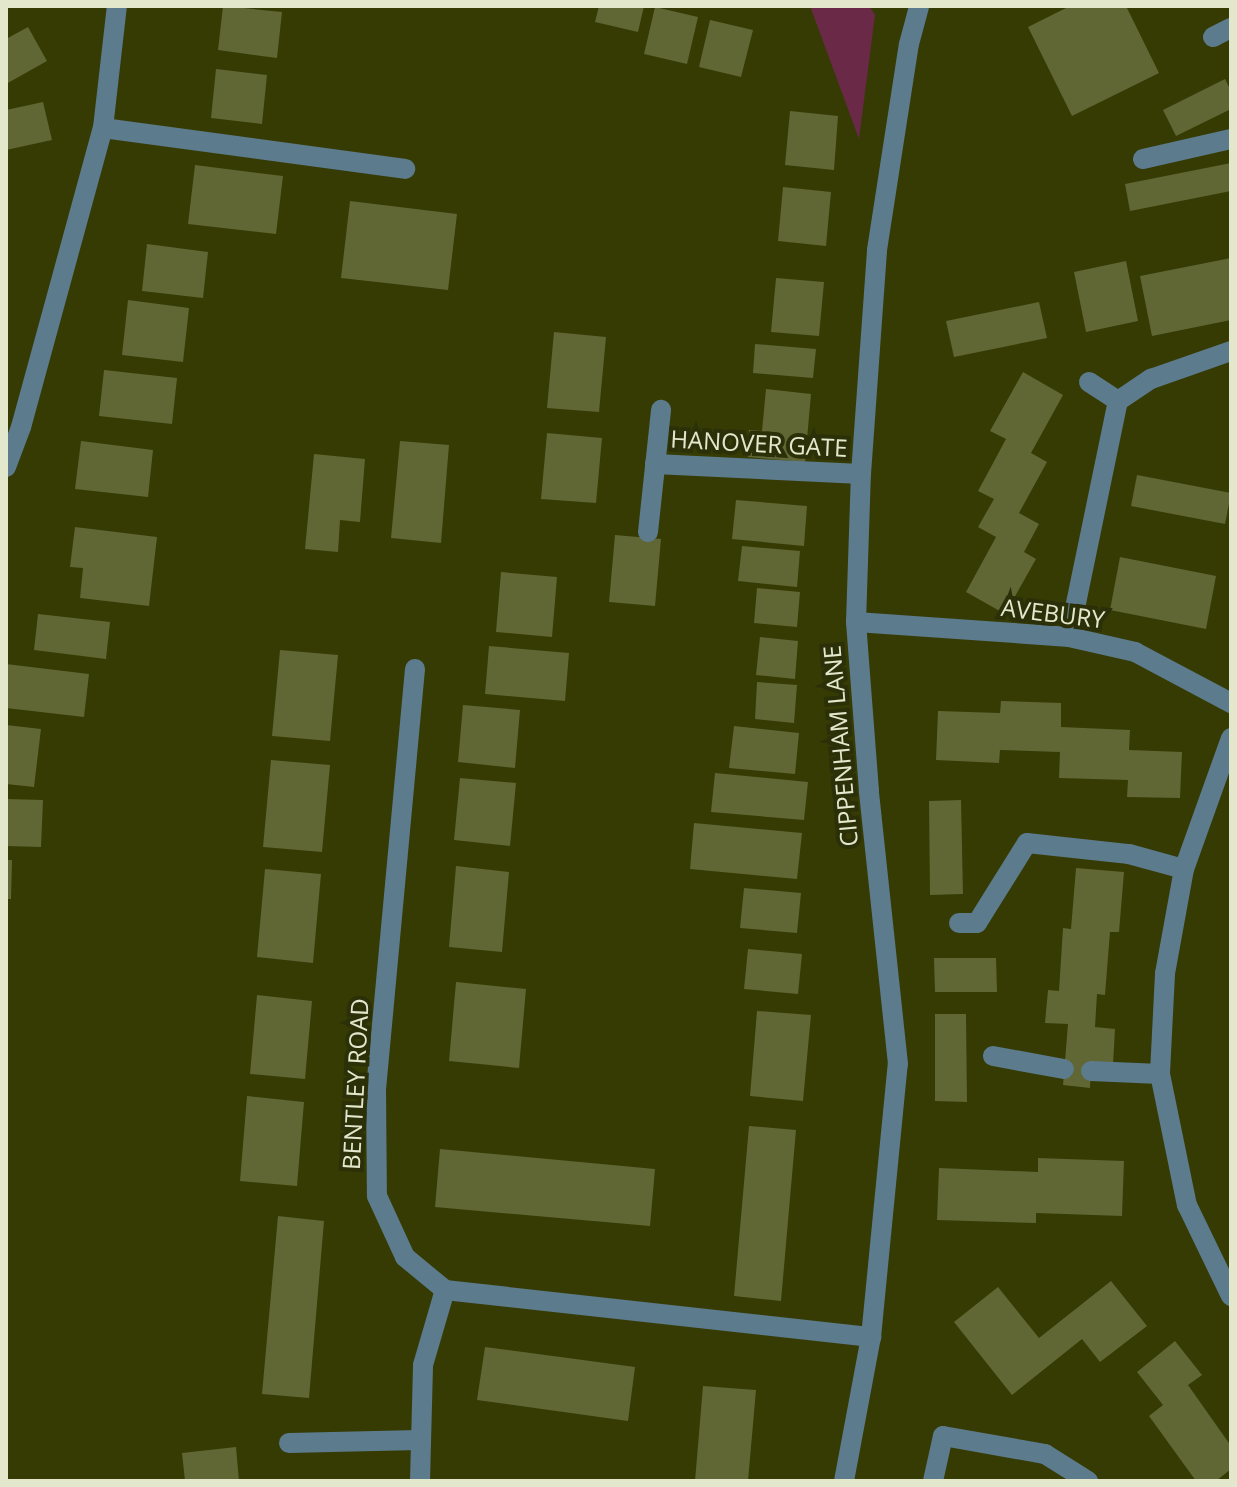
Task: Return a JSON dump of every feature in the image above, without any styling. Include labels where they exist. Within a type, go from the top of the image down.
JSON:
[{"type":"street","points":[[6,467],[21,427],[103,128],[117,6]]},
{"type":"street","name":"CIPPENHAM LANE","points":[[844,1481],[871,1337],[898,1064],[869,791],[856,622],[861,474],[877,250],[909,44],[919,6]]},
{"type":"street","points":[[103,128],[405,169]]},
{"type":"street","points":[[1143,159],[1231,139]]},
{"type":"street","points":[[1069,637],[1118,401],[1151,379],[1231,351]]},
{"type":"street","points":[[1089,382],[1118,401]]},
{"type":"street","name":"HANOVER GATE","points":[[648,532],[661,410]]},
{"type":"street","name":"HANOVER GATE","points":[[655,464],[861,474]]},
{"type":"street","name":"AVEBURY","points":[[856,622],[1069,637],[1135,652],[1231,703]]},
{"type":"street","name":"BENTLEY ROAD","points":[[415,669],[376,1089],[377,1196],[405,1257],[445,1290]]},
{"type":"street","points":[[1231,738],[1184,869],[1165,974],[1160,1074],[1187,1205],[1231,1296]]},
{"type":"street","points":[[959,923],[977,923],[1027,843],[1129,854],[1184,869]]},
{"type":"street","points":[[993,1056],[1064,1069]]},
{"type":"street","points":[[1091,1071],[1160,1074]]},
{"type":"street","points":[[420,1481],[418,1440],[423,1365],[445,1290],[871,1337]]},
{"type":"street","points":[[933,1481],[943,1436],[1045,1454],[1088,1481]]},
{"type":"street","points":[[289,1443],[418,1440]]},
{"type":"shaded area","points":[[810,6],[869,6],[875,15],[859,139]]},
{"type":"building","points":[[223,6],[282,12],[277,58],[218,50]]},
{"type":"building","points":[[599,6],[644,6],[638,32],[595,22]]},
{"type":"building","points":[[1070,6],[1126,6],[1159,73],[1072,116],[1028,27]]},
{"type":"building","points":[[655,7],[698,17],[687,64],[644,54]]},
{"type":"building","points":[[710,20],[753,30],[741,77],[699,67]]},
{"type":"building","points":[[28,27],[47,61],[6,84],[6,39]]},
{"type":"building","points":[[216,69],[267,75],[262,124],[211,118]]},
{"type":"building","points":[[1225,79],[1231,91],[1231,109],[1176,136],[1163,110]]},
{"type":"building","points":[[43,102],[52,140],[6,150],[6,110]]},
{"type":"building","points":[[790,111],[838,116],[834,170],[785,165]]},
{"type":"building","points":[[1231,163],[1231,191],[1130,211],[1125,184]]},
{"type":"building","points":[[195,165],[283,176],[276,234],[188,224]]},
{"type":"building","points":[[783,187],[831,192],[826,246],[778,241]]},
{"type":"building","points":[[350,201],[457,214],[448,290],[341,278]]},
{"type":"building","points":[[147,244],[208,252],[203,298],[142,291]]},
{"type":"building","points":[[1231,258],[1231,320],[1152,336],[1140,276]]},
{"type":"building","points":[[1126,261],[1138,321],[1086,332],[1074,272]]},
{"type":"building","points":[[776,278],[824,282],[819,336],[771,332]]},
{"type":"building","points":[[128,300],[189,308],[183,362],[122,355]]},
{"type":"building","points":[[1039,302],[1047,338],[954,357],[946,321]]},
{"type":"building","points":[[554,332],[606,337],[599,412],[547,408]]},
{"type":"building","points":[[755,344],[816,349],[813,378],[753,373]]},
{"type":"building","points":[[104,370],[177,378],[172,424],[99,416]]},
{"type":"building","points":[[1023,372],[1063,395],[1031,453],[1047,462],[1019,513],[1039,524],[1024,552],[1036,559],[1005,614],[966,592],[996,537],[978,527],[994,499],[978,491],[1006,439],[990,431]]},
{"type":"building","points":[[766,389],[811,394],[805,462],[748,457],[749,430],[762,431]]},
{"type":"building","points":[[547,433],[602,438],[596,503],[541,499]]},
{"type":"building","points":[[81,441],[153,450],[148,497],[75,489]]},
{"type":"building","points":[[400,441],[449,445],[441,543],[391,538]]},
{"type":"building","points":[[314,454],[365,459],[360,522],[340,520],[338,552],[305,549]]},
{"type":"building","points":[[1137,475],[1231,493],[1225,524],[1131,506]]},
{"type":"building","points":[[736,500],[807,506],[804,546],[732,539]]},
{"type":"building","points":[[75,527],[157,537],[149,606],[80,598],[83,568],[70,567]]},
{"type":"building","points":[[615,535],[661,539],[655,606],[609,602]]},
{"type":"building","points":[[742,546],[800,551],[797,587],[738,581]]},
{"type":"building","points":[[1120,557],[1216,576],[1206,629],[1110,610]]},
{"type":"building","points":[[501,572],[557,577],[552,637],[496,632]]},
{"type":"building","points":[[757,588],[800,592],[797,627],[754,623]]},
{"type":"building","points":[[38,614],[110,622],[106,659],[34,650]]},
{"type":"building","points":[[760,637],[798,641],[795,679],[756,675]]},
{"type":"building","points":[[489,646],[569,653],[565,701],[485,694]]},
{"type":"building","points":[[280,650],[338,655],[330,741],[272,736]]},
{"type":"building","points":[[6,664],[89,674],[84,717],[6,708]]},
{"type":"building","points":[[757,682],[797,685],[794,723],[755,719]]},
{"type":"building","points":[[1001,701],[1061,703],[1061,727],[1130,730],[1129,750],[1182,752],[1180,798],[1127,797],[1128,780],[1059,778],[1060,752],[1000,750],[999,763],[936,760],[938,711],[1000,713]]},
{"type":"building","points":[[463,705],[520,710],[515,768],[458,762]]},
{"type":"building","points":[[6,725],[41,729],[34,787],[6,784]]},
{"type":"building","points":[[734,726],[799,733],[795,774],[729,768]]},
{"type":"building","points":[[271,760],[330,765],[322,852],[263,847]]},
{"type":"building","points":[[715,773],[808,782],[804,820],[711,812]]},
{"type":"building","points":[[460,778],[516,783],[510,846],[454,840]]},
{"type":"building","points":[[6,799],[43,800],[41,847],[6,846]]},
{"type":"building","points":[[961,800],[963,894],[930,895],[929,801]]},
{"type":"building","points":[[694,823],[802,833],[797,879],[690,869]]},
{"type":"building","points":[[6,860],[12,860],[11,899],[6,899]]},
{"type":"building","points":[[456,866],[509,872],[502,952],[449,947]]},
{"type":"building","points":[[1076,868],[1124,872],[1119,932],[1110,932],[1105,995],[1097,994],[1095,1027],[1115,1029],[1113,1065],[1091,1063],[1090,1088],[1063,1085],[1068,1024],[1045,1023],[1048,990],[1059,991],[1063,928],[1071,929]]},
{"type":"building","points":[[265,869],[321,874],[313,963],[257,957]]},
{"type":"building","points":[[744,888],[801,893],[797,933],[740,928]]},
{"type":"building","points":[[748,949],[802,954],[798,994],[744,989]]},
{"type":"building","points":[[934,958],[996,958],[997,992],[935,992]]},
{"type":"building","points":[[456,982],[526,989],[519,1068],[449,1061]]},
{"type":"building","points":[[257,995],[312,1001],[305,1079],[250,1074]]},
{"type":"building","points":[[757,1011],[811,1015],[803,1101],[750,1096]]},
{"type":"building","points":[[935,1014],[966,1014],[967,1102],[935,1101]]},
{"type":"building","points":[[247,1096],[304,1102],[297,1186],[240,1181]]},
{"type":"building","points":[[749,1126],[796,1130],[781,1301],[734,1296]]},
{"type":"building","points":[[440,1149],[655,1169],[650,1226],[435,1207]]},
{"type":"building","points":[[1038,1158],[1124,1161],[1122,1216],[1036,1213],[1036,1223],[937,1220],[939,1168],[1038,1172]]},
{"type":"building","points":[[278,1216],[324,1221],[309,1398],[262,1394]]},
{"type":"building","points":[[1111,1281],[1147,1326],[1100,1362],[1082,1339],[1012,1395],[954,1322],[998,1287],[1039,1338]]},
{"type":"building","points":[[1175,1341],[1202,1375],[1188,1385],[1231,1446],[1231,1469],[1216,1481],[1196,1481],[1149,1416],[1163,1405],[1137,1372]]},
{"type":"building","points":[[485,1347],[635,1367],[628,1421],[477,1400]]},
{"type":"building","points":[[703,1386],[756,1390],[748,1481],[695,1481]]},
{"type":"building","points":[[236,1447],[239,1481],[185,1481],[182,1453]]}]
